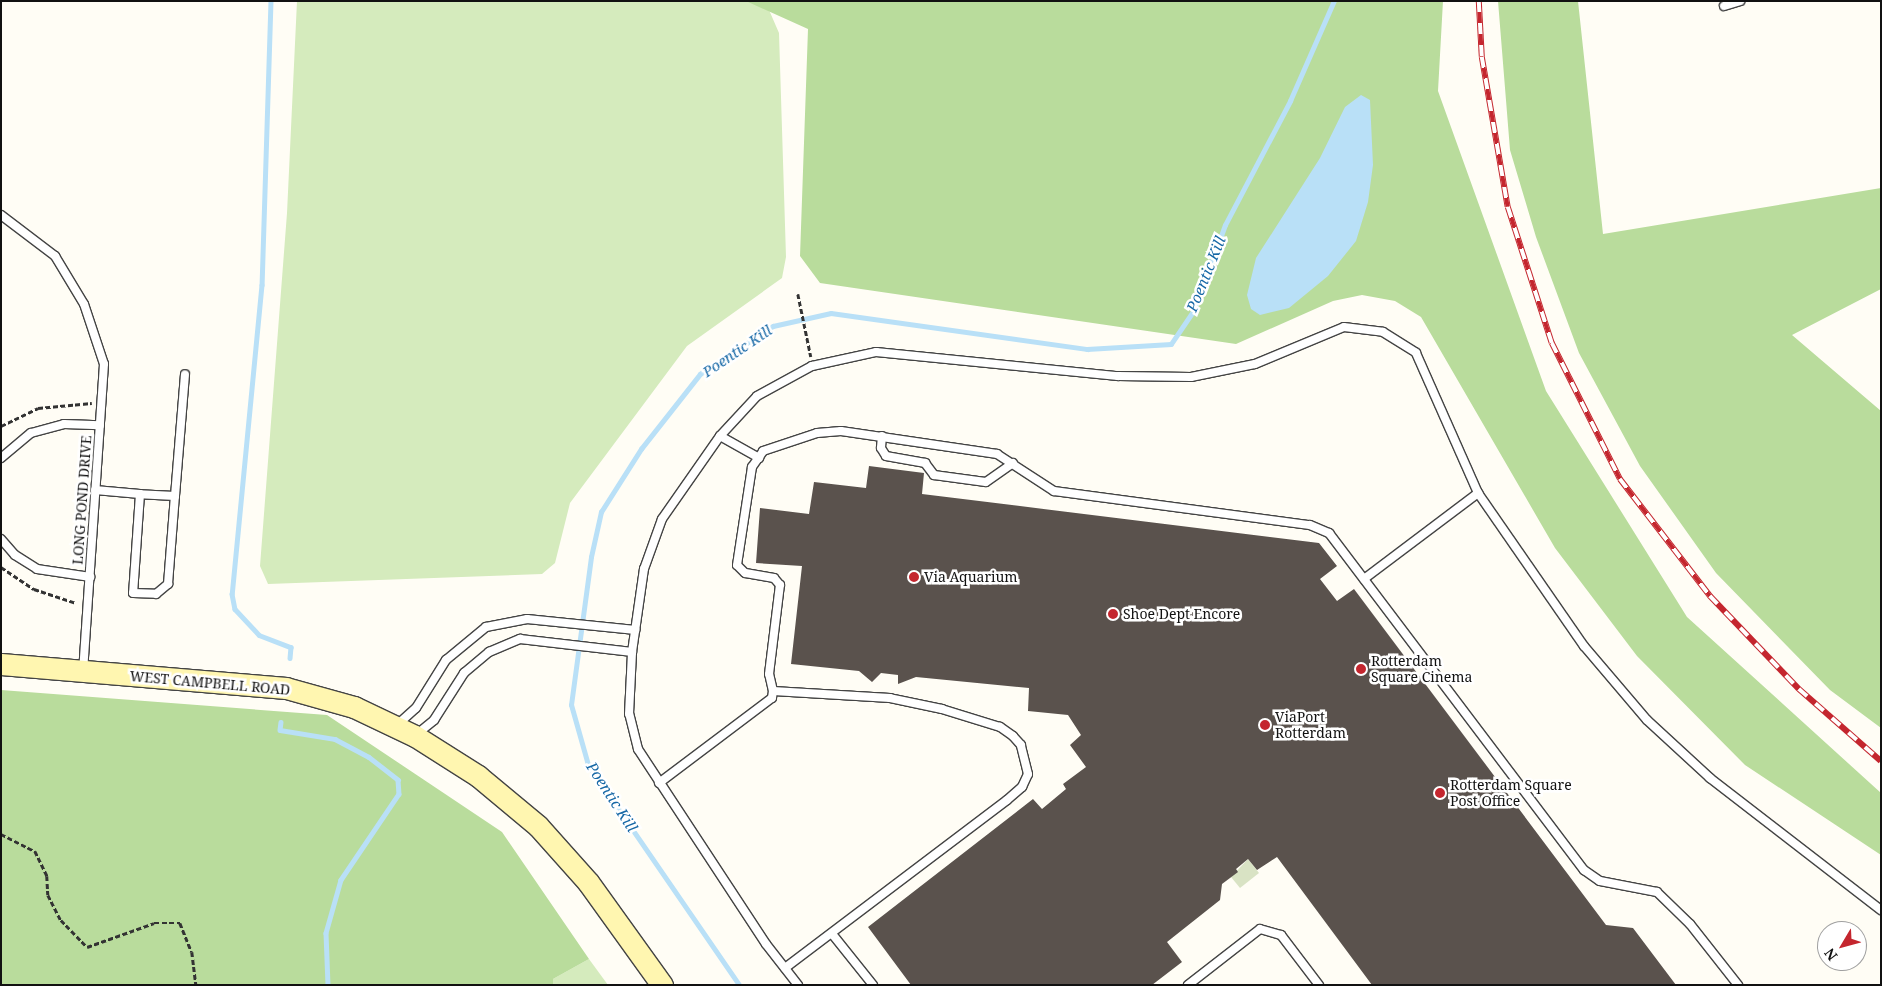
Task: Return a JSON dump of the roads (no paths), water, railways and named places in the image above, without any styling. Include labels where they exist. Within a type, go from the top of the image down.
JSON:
[{"type":"main road","name":"WEST CAMPBELL ROAD","points":[[1,664],[286,688],[354,707],[415,736],[478,776],[538,826],[588,882],[662,985]]},
{"type":"lane","points":[[1724,6],[1740,1]]},
{"type":"lane","name":"LONG POND DRIVE","points":[[1,215],[55,256],[84,304],[104,364],[83,671]]},
{"type":"lane","points":[[798,985],[659,783],[638,749],[629,714],[632,652],[644,569],[662,519],[720,436],[757,396],[812,366],[876,352],[1118,376],[1191,377],[1255,364],[1344,327],[1383,332],[1416,353],[1478,493],[1584,646],[1647,720],[1710,778],[1881,910]]},
{"type":"lane","points":[[140,494],[133,593],[156,594],[168,584],[185,374]]},
{"type":"lane","name":"LONG POND DRIVE","points":[[1,458],[31,433],[64,424],[100,425]]},
{"type":"lane","points":[[659,783],[772,698],[773,691],[769,674],[780,585],[774,578],[745,573],[737,565],[752,467],[763,451],[824,432],[882,436],[983,451],[1013,463],[1054,491],[1310,525],[1329,533],[1584,870],[1600,881],[1656,892],[1690,924],[1738,985]]},
{"type":"lane","points":[[720,436],[759,458]]},
{"type":"lane","points":[[882,436],[880,448],[886,456],[925,463],[934,475],[986,482],[1013,463]]},
{"type":"lane","points":[[95,490],[175,496]]},
{"type":"lane","points":[[1364,579],[1478,493]]},
{"type":"lane","name":"LONG POND DRIVE","points":[[1,539],[15,555],[37,569],[90,577]]},
{"type":"lane","points":[[396,727],[416,708],[446,660],[473,634],[507,621],[559,623],[635,630]]},
{"type":"lane","points":[[415,736],[434,720],[464,673],[489,652],[520,639],[632,652]]},
{"type":"lane","points":[[773,691],[890,698],[942,708],[1000,728],[1013,736],[1025,756],[1028,774],[1022,787],[832,934],[785,968]]},
{"type":"lane","points":[[1188,985],[1260,929],[1281,935],[1318,985]]},
{"type":"lane","points":[[832,934],[873,985]]},
{"type":"water","points":[[1361,95],[1370,100],[1373,165],[1368,202],[1356,241],[1328,276],[1289,308],[1260,315],[1251,309],[1247,295],[1256,258],[1320,158],[1345,107]]},
{"type":"waterway","points":[[271,1],[262,285],[232,594],[235,609],[259,635],[291,647],[290,658]]},
{"type":"waterway","name":"Poentic Kill","points":[[739,985],[588,765],[571,705],[591,557],[601,512],[641,449],[700,374],[773,326],[831,313],[1087,349],[1171,344],[1194,310],[1225,225],[1290,101],[1334,1]]},
{"type":"waterway","points":[[281,722],[280,730],[335,739],[369,757],[398,780],[399,794],[341,880],[326,933],[328,985]]},
{"type":"railway","points":[[1479,1],[1482,57],[1508,207],[1552,343],[1620,479],[1710,596],[1799,689],[1881,761]]},
{"type":"place","name":"Via Aquarium","points":[[914,577]]},
{"type":"place","name":"Shoe Dept Encore","points":[[1113,614]]},
{"type":"place","name":"Rotterdam Square Cinema","points":[[1361,669]]},
{"type":"place","name":"ViaPort Rotterdam","points":[[1265,725]]},
{"type":"place","name":"Rotterdam Square Post Office","points":[[1440,793]]}]
